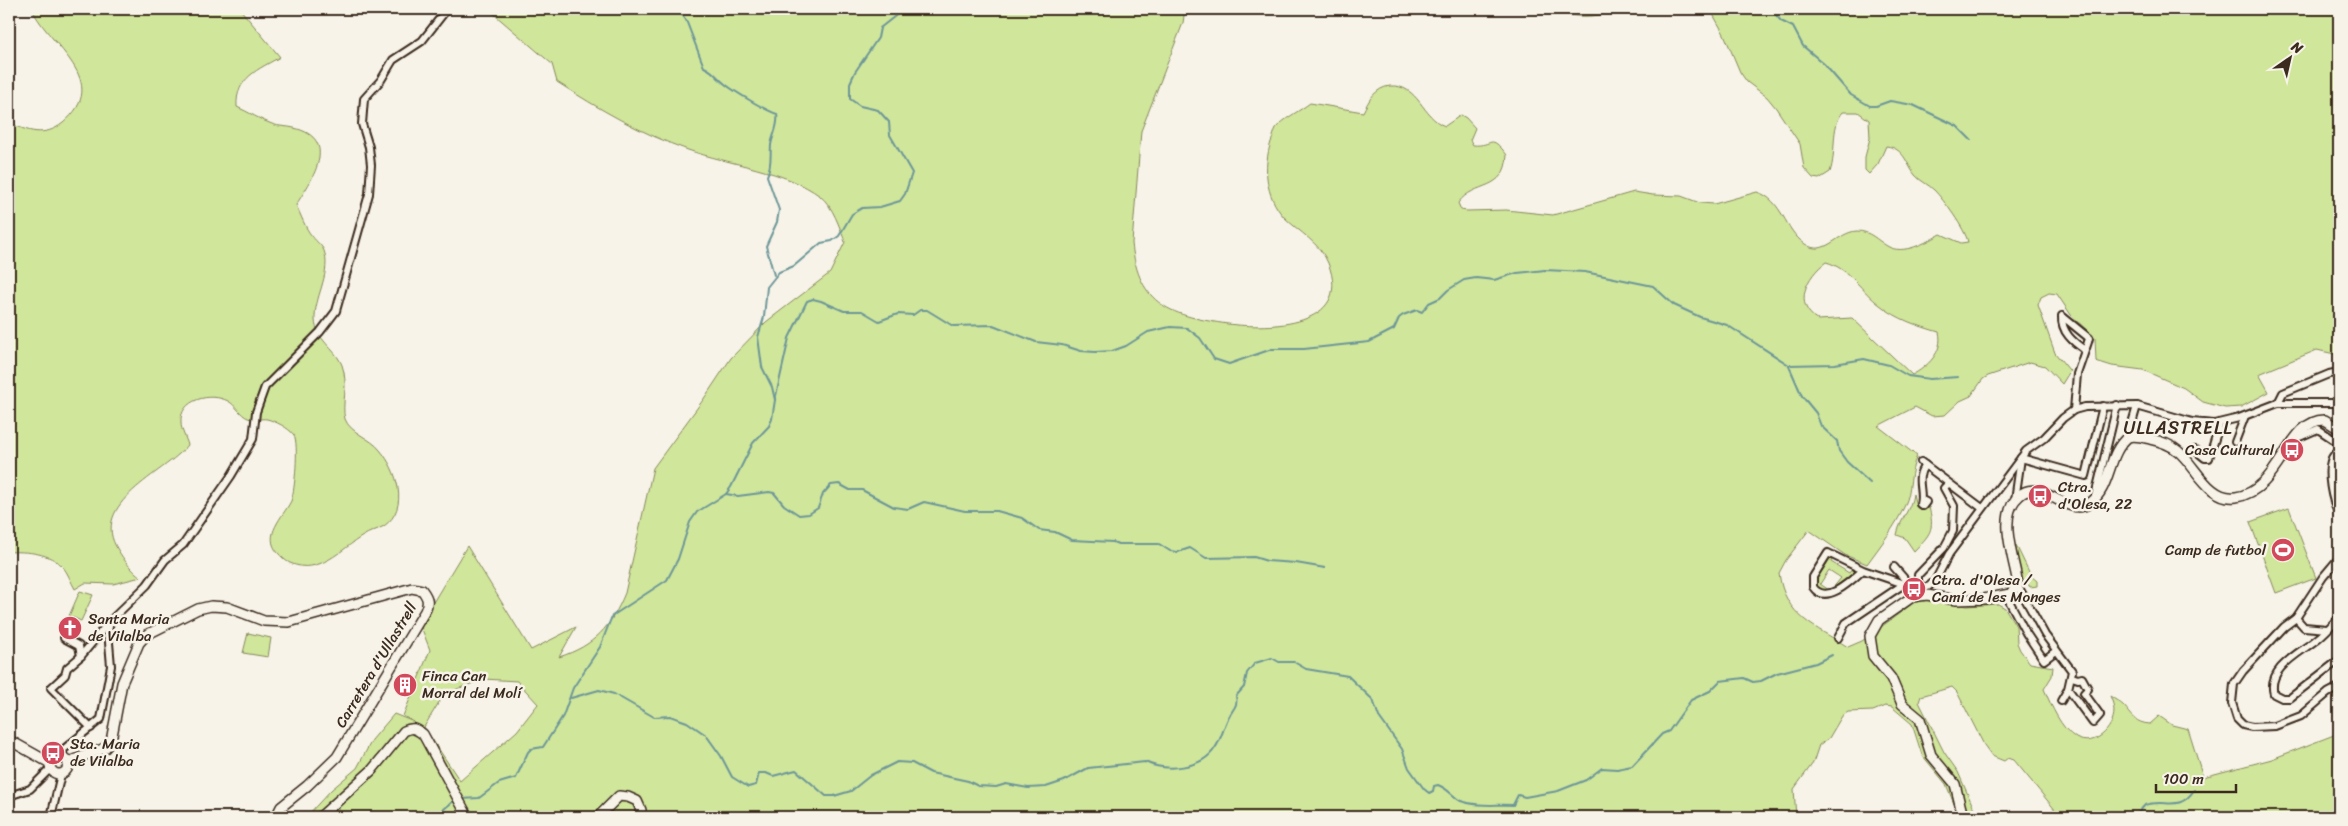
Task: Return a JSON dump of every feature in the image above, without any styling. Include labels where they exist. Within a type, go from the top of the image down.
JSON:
[{"type":"street","points":[[92,728],[51,688],[65,675],[67,668],[81,656],[110,621],[147,585],[155,572],[183,545],[253,439],[256,412],[265,387],[320,332],[336,311],[369,194],[371,165],[369,147],[362,124],[364,99],[381,80],[394,60],[422,41],[447,9]]},
{"type":"street","points":[[2074,410],[2077,374],[2085,350],[2089,338],[2062,316],[2063,326],[2069,337],[2085,350]]},
{"type":"street","points":[[2278,403],[2283,393],[2329,374],[2339,372]]},
{"type":"street","points":[[1863,570],[1828,595],[1821,594],[1813,587],[1814,576],[1828,553],[1863,570],[1907,584],[1928,587],[1935,582],[1949,554],[2028,448],[2044,438],[2062,418],[2074,410],[2117,405],[2137,406],[2192,422],[2220,424],[2278,403],[2339,403]]},
{"type":"street","points":[[2094,499],[2117,405]]},
{"type":"street","points":[[2021,458],[2086,476],[2103,406]]},
{"type":"street","points":[[2015,500],[2023,492],[2034,490],[2078,506],[2087,505],[2104,485],[2118,447],[2128,437],[2137,406]]},
{"type":"street","points":[[2236,442],[2245,416]]},
{"type":"street","points":[[2128,437],[2145,438],[2173,447],[2210,487],[2223,496],[2231,497],[2244,495],[2265,482],[2295,439],[2307,426],[2316,421],[2329,421],[2339,429]]},
{"type":"street","points":[[2195,450],[2205,458],[2210,458],[2220,424]]},
{"type":"street","points":[[2295,439],[2318,429],[2329,434],[2339,443]]},
{"type":"street","points":[[2339,448],[2332,458],[2330,485],[2333,500],[2339,514]]},
{"type":"street","points":[[2021,458],[2015,500],[2010,513],[2008,538],[2018,586],[2056,651],[2068,664],[2072,677],[2061,701]]},
{"type":"street","points":[[1922,500],[1918,478],[1923,464],[1982,508]]},
{"type":"street","points":[[1933,596],[1921,587],[1918,582],[1918,575],[1944,548],[1954,532],[1954,506],[1944,488],[1948,484]]},
{"type":"street","points":[[2339,558],[2323,577],[2296,618],[2284,627],[2251,662],[2234,684],[2232,702],[2239,722],[2252,727],[2284,723],[2307,713],[2328,693],[2339,687]]},
{"type":"street","points":[[1894,568],[1907,584]]},
{"type":"street","points":[[1838,638],[1846,623],[1907,584]]},
{"type":"street","points":[[1963,817],[1955,784],[1931,755],[1920,719],[1899,700],[1891,678],[1873,656],[1869,643],[1871,631],[1895,607],[1912,597],[1933,596],[1968,600],[2006,595],[2013,592],[2018,586]]},
{"type":"street","name":"Carretera d'Ullastrell","points":[[65,759],[105,748],[112,741],[122,683],[139,643],[146,635],[198,609],[211,606],[227,607],[264,621],[289,622],[412,588],[422,590],[427,596],[428,603],[425,611],[337,757],[307,786],[281,806],[276,817]]},
{"type":"street","points":[[2006,595],[2044,660],[2056,651]]},
{"type":"street","points":[[2339,617],[2317,639],[2295,653],[2283,666],[2273,684],[2274,694],[2282,698],[2290,698],[2339,660]]},
{"type":"street","points":[[2296,618],[2304,627],[2327,629]]},
{"type":"street","points":[[9,740],[50,766],[55,773],[61,774],[66,771],[64,749],[101,719],[111,666],[108,631],[110,621]]},
{"type":"street","points":[[64,638],[79,646],[81,656]]},
{"type":"street","points":[[2068,689],[2092,723],[2100,714],[2084,693],[2088,689],[2082,678],[2072,677]]},
{"type":"street","points":[[320,817],[372,770],[404,731],[410,728],[416,728],[422,734],[467,815]]},
{"type":"street","points":[[9,796],[30,789],[56,756],[65,759]]},
{"type":"street","points":[[51,817],[61,774]]},
{"type":"street","points":[[598,817],[619,796],[637,801],[641,810],[638,817]]},
{"type":"green space","points":[[32,9],[240,9],[280,57],[257,70],[244,82],[237,97],[237,107],[277,126],[294,128],[308,133],[316,141],[319,151],[318,162],[309,184],[296,205],[307,229],[325,254],[324,279],[315,312],[316,327],[322,339],[342,365],[345,380],[345,419],[351,428],[380,450],[396,478],[399,499],[397,509],[384,526],[365,535],[320,564],[301,566],[286,561],[278,553],[272,540],[276,526],[291,501],[296,457],[294,435],[285,427],[270,420],[245,417],[228,401],[213,397],[197,400],[185,408],[181,426],[188,445],[133,491],[121,504],[113,518],[111,533],[118,550],[128,565],[141,577],[113,584],[85,583],[75,589],[63,567],[58,562],[45,556],[23,552],[9,552],[9,123],[36,132],[56,128],[77,108],[82,93],[80,78],[73,64]]},
{"type":"green space","points":[[488,9],[1185,9],[1183,23],[1141,131],[1132,243],[1136,264],[1142,281],[1150,294],[1161,304],[1175,311],[1208,321],[1264,326],[1303,320],[1318,312],[1329,301],[1333,284],[1328,263],[1320,249],[1284,217],[1273,200],[1267,181],[1268,152],[1276,128],[1287,118],[1310,103],[1363,112],[1376,92],[1390,86],[1408,90],[1437,122],[1445,126],[1461,115],[1466,118],[1475,128],[1470,140],[1473,145],[1494,142],[1507,155],[1505,167],[1501,175],[1495,181],[1465,196],[1458,203],[1461,210],[1506,210],[1553,215],[1634,192],[1681,196],[1700,203],[1714,204],[1757,192],[1773,202],[1792,231],[1812,248],[1825,246],[1850,232],[1862,231],[1893,249],[1907,249],[1929,241],[1941,234],[1961,243],[1968,242],[1959,222],[1943,201],[1932,188],[1915,175],[1904,157],[1897,150],[1886,146],[1878,164],[1869,174],[1865,170],[1865,157],[1870,138],[1869,120],[1858,112],[1843,112],[1836,125],[1830,172],[1819,179],[1813,178],[1804,168],[1800,144],[1776,108],[1767,97],[1747,82],[1740,72],[1724,34],[1710,9],[2339,9],[2339,355],[2317,350],[2259,374],[2269,392],[2241,407],[2225,408],[2203,402],[2184,388],[2143,370],[2112,366],[2096,361],[2095,338],[2071,315],[2057,294],[2049,293],[2041,297],[2038,305],[2055,353],[2070,371],[2062,384],[2045,366],[2030,362],[1983,379],[1971,396],[1960,401],[1945,415],[1932,416],[1915,407],[1878,426],[1917,456],[1914,462],[1907,499],[1888,536],[1867,564],[1845,555],[1809,530],[1786,560],[1779,573],[1782,588],[1788,600],[1803,619],[1848,647],[1862,641],[1916,601],[1924,599],[1967,606],[1998,604],[2005,608],[2016,626],[2017,643],[2030,663],[2053,667],[2052,676],[2044,689],[2057,716],[2071,734],[2076,738],[2090,741],[2102,735],[2111,724],[2113,718],[2114,707],[2110,696],[2141,722],[2150,724],[2159,716],[2172,725],[2188,729],[2203,777],[2272,759],[2339,733],[2339,817],[2061,817],[2014,760],[2008,758],[2004,761],[1992,756],[1984,745],[1957,692],[1952,687],[1921,696],[1919,702],[1944,752],[1958,772],[1975,811],[1969,815],[1960,813],[1956,809],[1946,784],[1922,755],[1912,724],[1892,707],[1885,706],[1873,711],[1848,712],[1842,716],[1829,738],[1819,745],[1813,763],[1794,789],[1796,817],[306,817],[331,790],[357,768],[372,740],[394,714],[414,722],[403,716],[430,650],[420,624],[467,546],[531,650],[576,627],[559,657],[582,647],[600,634],[614,616],[625,593],[653,468],[731,358],[766,322],[830,273],[845,242],[829,205],[820,196],[806,187],[774,174],[688,150],[637,128],[604,111],[557,82],[552,64]],"holes":[[[1826,262],[1842,269],[1873,300],[1893,314],[1916,325],[1939,332],[1939,346],[1933,358],[1912,375],[1852,318],[1818,320],[1810,313],[1804,298],[1805,290],[1813,275]],[[484,679],[517,681],[538,704],[517,731],[460,781],[424,727],[444,694]]]},
{"type":"green space","points":[[1551,9],[1626,9],[1608,14],[1579,16],[1560,13]]},
{"type":"green space","points":[[1913,494],[1916,506],[1929,507],[1931,515],[1930,532],[1914,551],[1905,538],[1897,535]]},
{"type":"green space","name":"Camp de futbol","points":[[2289,508],[2316,578],[2276,593],[2250,522]]},
{"type":"green space","points":[[2016,545],[2031,576],[2037,581],[2037,586],[2030,587],[2028,584],[2022,586],[2015,555]]},
{"type":"green space","points":[[1829,556],[1832,558],[1831,562],[1849,573],[1852,569],[1856,571],[1832,589],[1841,578],[1829,570],[1820,584],[1829,590],[1821,591],[1816,585],[1816,578]]},
{"type":"green space","points":[[80,591],[93,595],[81,621],[69,616]]},
{"type":"green space","points":[[248,633],[271,638],[268,657],[243,653]]},
{"type":"waterway","points":[[678,9],[686,20],[704,67],[736,92],[777,114],[767,176],[779,210],[777,222],[766,246],[774,275]]},
{"type":"waterway","points":[[461,799],[479,798],[499,783],[516,778],[528,752],[531,749],[543,747],[563,716],[573,688],[600,647],[612,616],[667,580],[678,559],[690,522],[697,512],[726,494],[753,443],[769,426],[775,400],[772,387],[762,367],[758,337],[764,317],[767,287],[779,272],[794,266],[821,243],[832,241],[839,236],[852,214],[862,208],[880,207],[900,201],[905,194],[912,173],[890,135],[889,122],[878,110],[860,106],[850,99],[850,83],[855,72],[878,38],[880,28],[904,9]]},
{"type":"waterway","points":[[1771,9],[1781,21],[1793,27],[1803,46],[1824,64],[1851,95],[1870,106],[1890,101],[1913,105],[1957,126],[1971,140]]},
{"type":"waterway","points":[[775,400],[789,338],[807,301],[813,299],[844,311],[862,311],[879,321],[898,314],[913,315],[920,310],[927,310],[953,326],[993,325],[1036,342],[1062,345],[1081,351],[1112,351],[1126,346],[1148,332],[1170,327],[1187,328],[1200,338],[1214,359],[1229,364],[1272,349],[1304,349],[1369,342],[1394,329],[1399,318],[1403,315],[1417,310],[1422,312],[1429,303],[1440,298],[1448,290],[1464,280],[1476,278],[1494,280],[1517,273],[1545,270],[1585,272],[1653,286],[1674,305],[1700,317],[1727,325],[1789,365],[1835,364],[1864,359],[1889,365],[1908,376],[1930,379],[1958,377]]},
{"type":"waterway","points":[[1789,366],[1802,396],[1816,413],[1821,426],[1837,441],[1839,451],[1847,462],[1870,483]]},
{"type":"waterway","points":[[726,494],[738,496],[774,493],[784,505],[799,515],[809,514],[818,508],[823,494],[831,485],[839,484],[850,490],[862,490],[894,507],[908,509],[924,502],[965,511],[997,511],[1022,518],[1039,530],[1055,532],[1072,540],[1113,542],[1118,544],[1159,544],[1170,551],[1178,552],[1190,548],[1206,558],[1254,557],[1267,561],[1325,568]]},
{"type":"waterway","points":[[571,698],[599,690],[614,694],[654,717],[670,716],[687,722],[706,735],[721,756],[732,777],[748,787],[756,785],[759,773],[773,776],[796,770],[826,796],[834,796],[851,791],[871,775],[897,762],[912,763],[931,773],[968,781],[978,786],[996,787],[1006,784],[1028,788],[1046,787],[1064,781],[1088,768],[1145,762],[1173,768],[1183,767],[1202,760],[1209,755],[1221,737],[1236,705],[1236,696],[1244,687],[1247,673],[1255,663],[1272,658],[1279,662],[1294,662],[1306,669],[1348,676],[1373,700],[1379,717],[1402,749],[1409,768],[1429,793],[1433,791],[1434,786],[1438,785],[1459,800],[1467,803],[1513,805],[1518,795],[1525,797],[1558,791],[1586,780],[1602,768],[1617,769],[1632,766],[1662,734],[1669,731],[1691,700],[1710,691],[1720,681],[1744,678],[1753,682],[1761,681],[1777,673],[1816,663],[1832,655]]},
{"type":"waterway","points":[[2137,817],[2137,814],[2145,805],[2177,803],[2183,801],[2194,790]]},
{"type":"waterway","points":[[407,817],[438,814],[456,799]]},
{"type":"place","name":"Casa Cultural","points":[[2292,450]]},
{"type":"place","name":"Ctra. d'Olesa, 22","points":[[2040,496]]},
{"type":"place","name":"Camp de futbol","points":[[2283,550]]},
{"type":"place","name":"Ctra. d'Olesa / Camí de les Monges","points":[[1914,589]]},
{"type":"place","name":"Santa Maria de Vilalba","points":[[70,628]]},
{"type":"place","name":"Finca Can Morral del Molí","points":[[405,685]]},
{"type":"place","name":"Sta. Maria de Vilalba","points":[[53,753]]},
{"type":"district","name":"ULLASTRELL","points":[[2178,428]]}]
